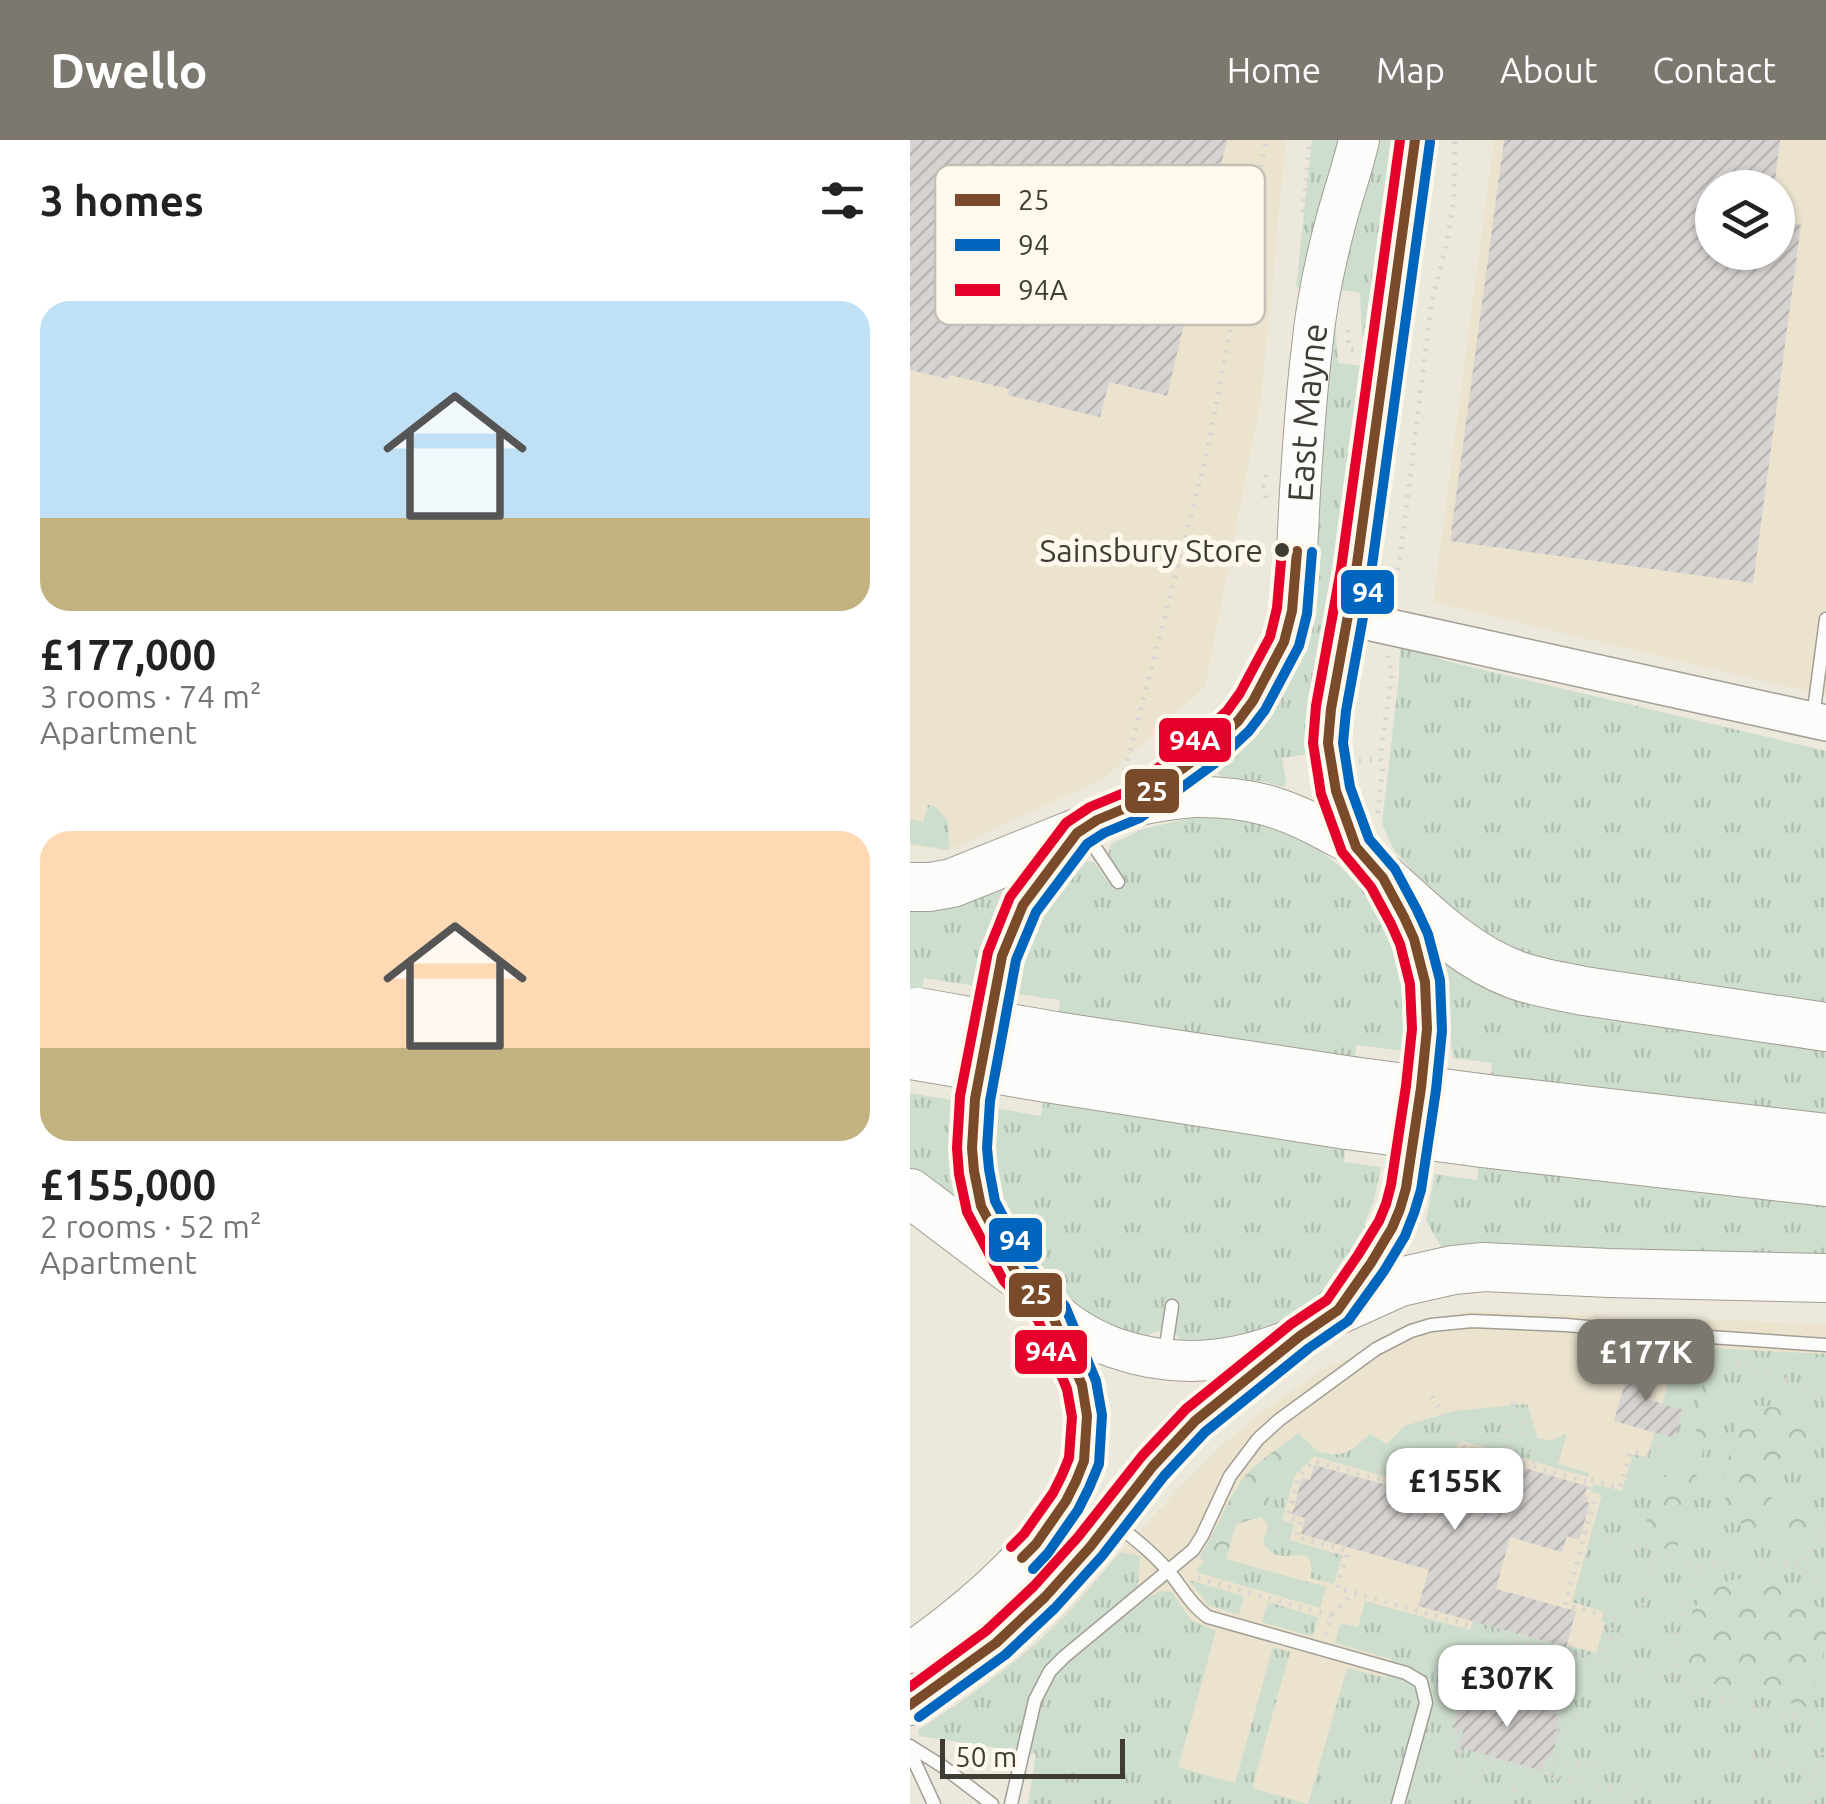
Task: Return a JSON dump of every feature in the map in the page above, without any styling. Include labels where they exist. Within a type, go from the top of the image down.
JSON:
[{"type":"highway","points":[[910,887],[952,883],[1080,831]]},
{"type":"highway","points":[[1372,849],[1456,940],[1491,964],[1515,974],[1547,984],[1826,1028]]},
{"type":"highway","points":[[912,1034],[1485,1121],[1826,1182]]},
{"type":"highway","points":[[1485,1121],[1826,1138]]},
{"type":"highway","points":[[910,1194],[1016,1272]]},
{"type":"highway","points":[[1319,1323],[1400,1282],[1484,1266],[1826,1278]]},
{"type":"main road","name":"East Mayne","points":[[1131,786],[1205,752],[1238,721],[1284,642],[1292,611],[1314,324],[1329,249],[1359,140]]},
{"type":"main road","name":"East Mayne","points":[[910,1705],[969,1664],[1022,1620],[1069,1572],[1185,1430],[1319,1323],[1371,1264],[1396,1218],[1406,1188],[1427,1029],[1420,959],[1372,849],[1336,791],[1328,744],[1415,140]]},
{"type":"main road","points":[[1319,1323],[1266,1350],[1200,1362],[1145,1358],[1099,1342],[1051,1312],[1016,1272],[980,1206],[972,1148],[975,1099],[996,978],[1010,932],[1038,882],[1080,831],[1098,820],[1131,786],[1194,798],[1239,798],[1289,812],[1372,849]]},
{"type":"main road","points":[[910,1653],[947,1627],[1036,1544],[1076,1481],[1087,1439],[1085,1398],[1051,1312]]},
{"type":"street","points":[[1349,618],[1387,635],[1819,722]]},
{"type":"lane","points":[[1819,722],[1826,619]]},
{"type":"lane","points":[[1080,831],[1118,882]]},
{"type":"lane","points":[[1164,1360],[1172,1306]]},
{"type":"lane","points":[[1010,1804],[1036,1700],[1050,1671],[1193,1550],[1230,1476],[1258,1439],[1376,1350],[1411,1331],[1452,1322],[1566,1325],[1826,1345]]},
{"type":"lane","points":[[1112,1521],[1147,1548],[1208,1617],[1416,1678],[1424,1688],[1426,1703],[1398,1804]]},
{"type":"lane","points":[[910,1749],[934,1804]]},
{"type":"lane","points":[[910,1749],[942,1766],[992,1804]]},
{"type":"path","points":[[1261,165],[1266,140]]},
{"type":"path","points":[[1302,219],[1310,140]]},
{"type":"path","points":[[1372,849],[1392,674],[1387,635],[1432,300],[1454,199],[1455,140]]},
{"type":"path","points":[[1131,786],[1206,454],[1231,325]]},
{"type":"path","points":[[1266,500],[1267,469]]},
{"type":"path","points":[[1351,762],[1380,758]]},
{"type":"path","points":[[1706,1356],[1777,1376],[1826,1400]]},
{"type":"path","points":[[1296,1537],[1300,1521],[1288,1517],[1299,1476],[1313,1461],[1407,1487],[1410,1475],[1423,1478],[1430,1454],[1456,1461],[1460,1446],[1432,1396]]},
{"type":"path","points":[[1504,1458],[1516,1404],[1535,1467]]},
{"type":"path","points":[[1460,1446],[1620,1488],[1631,1451],[1655,1458],[1661,1437]]},
{"type":"path","points":[[1366,1442],[1384,1481]]},
{"type":"path","points":[[1593,1471],[1586,1498],[1594,1500],[1565,1604],[1614,1618],[1602,1660]]},
{"type":"path","points":[[1585,1532],[1700,1568],[1736,1560],[1784,1566],[1796,1565],[1812,1549],[1826,1522]]},
{"type":"path","points":[[1268,1528],[1348,1551],[1338,1588],[1548,1648],[1677,1678],[1695,1691],[1826,1726]]},
{"type":"path","points":[[1311,1564],[1343,1550]]},
{"type":"path","points":[[1608,1639],[1634,1632],[1656,1553]]},
{"type":"path","points":[[1796,1565],[1826,1588]]},
{"type":"path","points":[[1677,1678],[1672,1659],[1674,1646],[1700,1568]]},
{"type":"path","points":[[1190,1576],[1331,1616]]},
{"type":"path","points":[[1322,1650],[1331,1616],[1353,1593]]},
{"type":"path","points":[[1424,1688],[1468,1700],[1472,1686],[1590,1721]]},
{"type":"path","points":[[1457,1697],[1448,1730],[1458,1733],[1454,1749],[1633,1796],[1642,1778]]},
{"type":"path","points":[[1562,1804],[1552,1776],[1564,1714]]},
{"type":"path","points":[[1812,1803],[1814,1774],[1826,1743]]},
{"type":"path","points":[[1461,1751],[1463,1778]]},
{"type":"path","points":[[1752,1756],[1814,1774]]},
{"type":"path","points":[[1474,1780],[1494,1760]]},
{"type":"path","points":[[1554,1760],[1623,1760]]},
{"type":"path","points":[[1512,1791],[1533,1772]]},
{"type":"shaded area","points":[[910,140],[1286,140],[1261,400],[1205,687],[1106,777],[947,851],[910,845]]},
{"type":"shaded area","points":[[1494,140],[1826,140],[1826,696],[1433,602]]},
{"type":"shaded area","points":[[1467,1311],[1826,1324],[1826,1804],[1028,1804],[1036,1754],[920,1736],[918,1730],[969,1697],[1043,1637],[1183,1484],[1224,1443],[1270,1406],[1327,1367]]},
{"type":"green space","points":[[1312,140],[1345,140],[1304,288],[1296,287]]},
{"type":"green space","points":[[1381,140],[1392,140],[1366,337],[1362,336],[1360,293],[1336,289],[1352,222]]},
{"type":"green space","points":[[1335,319],[1338,363],[1362,366],[1331,611],[1308,717],[1307,754],[1282,758],[1284,787],[1220,776],[1213,764],[1230,749],[1315,474]]},
{"type":"green space","points":[[1400,644],[1446,661],[1826,751],[1826,1004],[1598,973],[1514,952],[1467,925],[1417,877],[1393,848],[1382,824]]},
{"type":"green space","points":[[928,805],[935,806],[948,821],[949,850],[910,844],[910,819],[923,822]]},
{"type":"green space","points":[[1191,818],[1249,821],[1295,837],[1321,851],[1363,891],[1380,915],[1402,968],[1408,1004],[1405,1051],[1357,1045],[1353,1068],[1057,1022],[1060,1000],[1013,993],[1039,921],[1059,890],[1087,861],[1094,862],[1114,890],[1125,882],[1108,855],[1111,844],[1143,829]]},
{"type":"green space","points":[[1020,870],[976,986],[924,978],[920,999],[910,997],[910,900]]},
{"type":"green space","points":[[1439,954],[1826,1041],[1826,1124],[1490,1086],[1492,1063],[1453,1058]]},
{"type":"green space","points":[[1045,1092],[1346,1138],[1344,1162],[1381,1167],[1364,1225],[1370,1230],[1329,1285],[1275,1324],[1225,1339],[1183,1342],[1174,1332],[1178,1305],[1166,1303],[1161,1330],[1138,1335],[1119,1329],[1081,1310],[1044,1276],[1015,1234],[997,1186],[991,1155],[994,1108],[1041,1116]]},
{"type":"green space","points":[[910,1093],[956,1101],[952,1156],[958,1196],[953,1201],[910,1176]]},
{"type":"green space","points":[[1480,1156],[1826,1195],[1826,1264],[1444,1252],[1426,1221],[1435,1174],[1477,1180]]},
{"type":"green space","points":[[1665,1346],[1826,1354],[1826,1804],[1308,1804],[1347,1668],[1386,1678],[1391,1659],[1335,1643],[1341,1623],[1358,1627],[1365,1601],[1470,1630],[1473,1621],[1596,1653],[1605,1623],[1601,1621],[1604,1612],[1572,1602],[1602,1495],[1591,1492],[1593,1484],[1622,1491],[1633,1454],[1647,1458],[1675,1359]]},
{"type":"green space","points":[[1704,1364],[1723,1376],[1676,1552],[1639,1541],[1661,1481],[1685,1461],[1698,1425]]},
{"type":"green space","points":[[1527,1404],[1538,1438],[1551,1441],[1567,1433],[1558,1464],[1589,1473],[1588,1477],[1459,1440],[1453,1456],[1423,1448],[1416,1471],[1408,1469],[1405,1482],[1314,1456],[1295,1475],[1282,1520],[1294,1524],[1290,1540],[1342,1555],[1334,1584],[1310,1578],[1307,1557],[1277,1555],[1263,1543],[1268,1525],[1261,1517],[1280,1476],[1303,1454],[1343,1453],[1370,1434],[1387,1444],[1404,1426],[1454,1411]]},
{"type":"green space","points":[[1755,1405],[1788,1410],[1818,1423],[1812,1448],[1777,1461],[1768,1472],[1769,1492],[1781,1509],[1806,1510],[1810,1514],[1810,1523],[1795,1539],[1749,1529],[1727,1503],[1724,1481],[1735,1430],[1744,1413]]},
{"type":"green space","points":[[1298,1433],[1316,1450],[1287,1469],[1261,1517],[1236,1524],[1226,1559],[1213,1569],[1199,1557],[1240,1482]]},
{"type":"green space","points":[[1120,1552],[1140,1556],[1138,1583],[1152,1596],[1161,1591],[1172,1592],[1191,1620],[1216,1631],[1178,1767],[1235,1783],[1273,1647],[1290,1652],[1252,1788],[1308,1804],[1028,1804],[1036,1754],[920,1736],[918,1730],[1028,1651],[1073,1607]]},
{"type":"green space","points":[[1226,1559],[1326,1587],[1320,1608],[1196,1570],[1204,1561],[1213,1569]]},
{"type":"green space","points":[[1737,1579],[1784,1588],[1826,1614],[1826,1645],[1807,1707],[1704,1681],[1684,1664],[1684,1638],[1693,1610],[1711,1585]]},
{"type":"green space","points":[[1189,1580],[1244,1596],[1239,1615],[1208,1605]]},
{"type":"green space","points":[[1268,1602],[1318,1617],[1313,1637],[1262,1622]]},
{"type":"building","points":[[910,140],[1227,140],[1221,165],[935,165],[935,325],[1184,325],[1167,396],[1109,382],[1100,417],[1008,395],[1009,389],[910,370]]},
{"type":"building","points":[[1504,140],[1780,140],[1776,170],[1695,170],[1695,270],[1795,270],[1753,583],[1450,541]]},
{"type":"building","points":[[1795,224],[1801,225],[1795,270]]},
{"type":"building","points":[[1631,1362],[1658,1369],[1650,1400],[1683,1410],[1674,1438],[1614,1421]]},
{"type":"building","points":[[1462,1450],[1587,1486],[1583,1501],[1590,1503],[1579,1540],[1567,1536],[1562,1552],[1510,1537],[1496,1589],[1576,1611],[1566,1647],[1418,1606],[1429,1570],[1301,1534],[1305,1518],[1292,1514],[1302,1478],[1310,1480],[1314,1465],[1422,1495],[1432,1458],[1458,1466]]},
{"type":"building","points":[[1474,1690],[1559,1715],[1552,1756],[1548,1755],[1543,1771],[1458,1747],[1463,1731],[1452,1728],[1460,1702],[1470,1705]]},
{"type":"transit line","name":"94A","points":[[910,1687],[986,1631],[1034,1586],[1186,1409],[1291,1324],[1327,1300],[1386,1204],[1406,1086],[1412,1029],[1410,984],[1391,924],[1371,887],[1342,852],[1321,794],[1313,743],[1400,140]]},
{"type":"transit line","name":"25","points":[[910,1705],[996,1643],[1045,1597],[1195,1421],[1338,1310],[1371,1263],[1400,1209],[1421,1088],[1427,1029],[1425,982],[1404,917],[1383,878],[1356,847],[1336,791],[1328,743],[1356,571],[1415,140]]},
{"type":"transit line","name":"94","points":[[919,1717],[1005,1655],[1055,1608],[1205,1432],[1348,1321],[1384,1271],[1414,1213],[1436,1090],[1442,1031],[1440,980],[1417,910],[1395,869],[1369,839],[1350,787],[1343,743],[1371,573],[1430,142]]},
{"type":"transit line","name":"94A","points":[[1011,1547],[1024,1534],[1062,1475],[1069,1458],[1072,1417],[1067,1389],[1038,1320],[1003,1280],[967,1212],[959,1174],[960,1096],[988,952],[1010,897],[1066,823],[1090,807],[1126,792],[1227,711],[1270,637],[1282,550]]},
{"type":"transit line","name":"25","points":[[1022,1558],[1036,1544],[1076,1481],[1084,1461],[1087,1416],[1082,1385],[1051,1312],[1016,1273],[981,1206],[974,1171],[975,1099],[1002,956],[1023,905],[1077,833],[1133,805],[1205,752],[1253,701],[1284,642],[1292,611],[1297,551]]},
{"type":"transit line","name":"94","points":[[1033,1569],[1078,1510],[1089,1488],[1099,1464],[1102,1415],[1096,1381],[1065,1306],[1028,1264],[995,1201],[987,1148],[990,1101],[1016,960],[1036,912],[1087,844],[1140,818],[1214,764],[1265,710],[1299,646],[1307,614],[1312,552]]},
{"type":"place","name":"Sainsbury Store","points":[[1282,550]]}]
